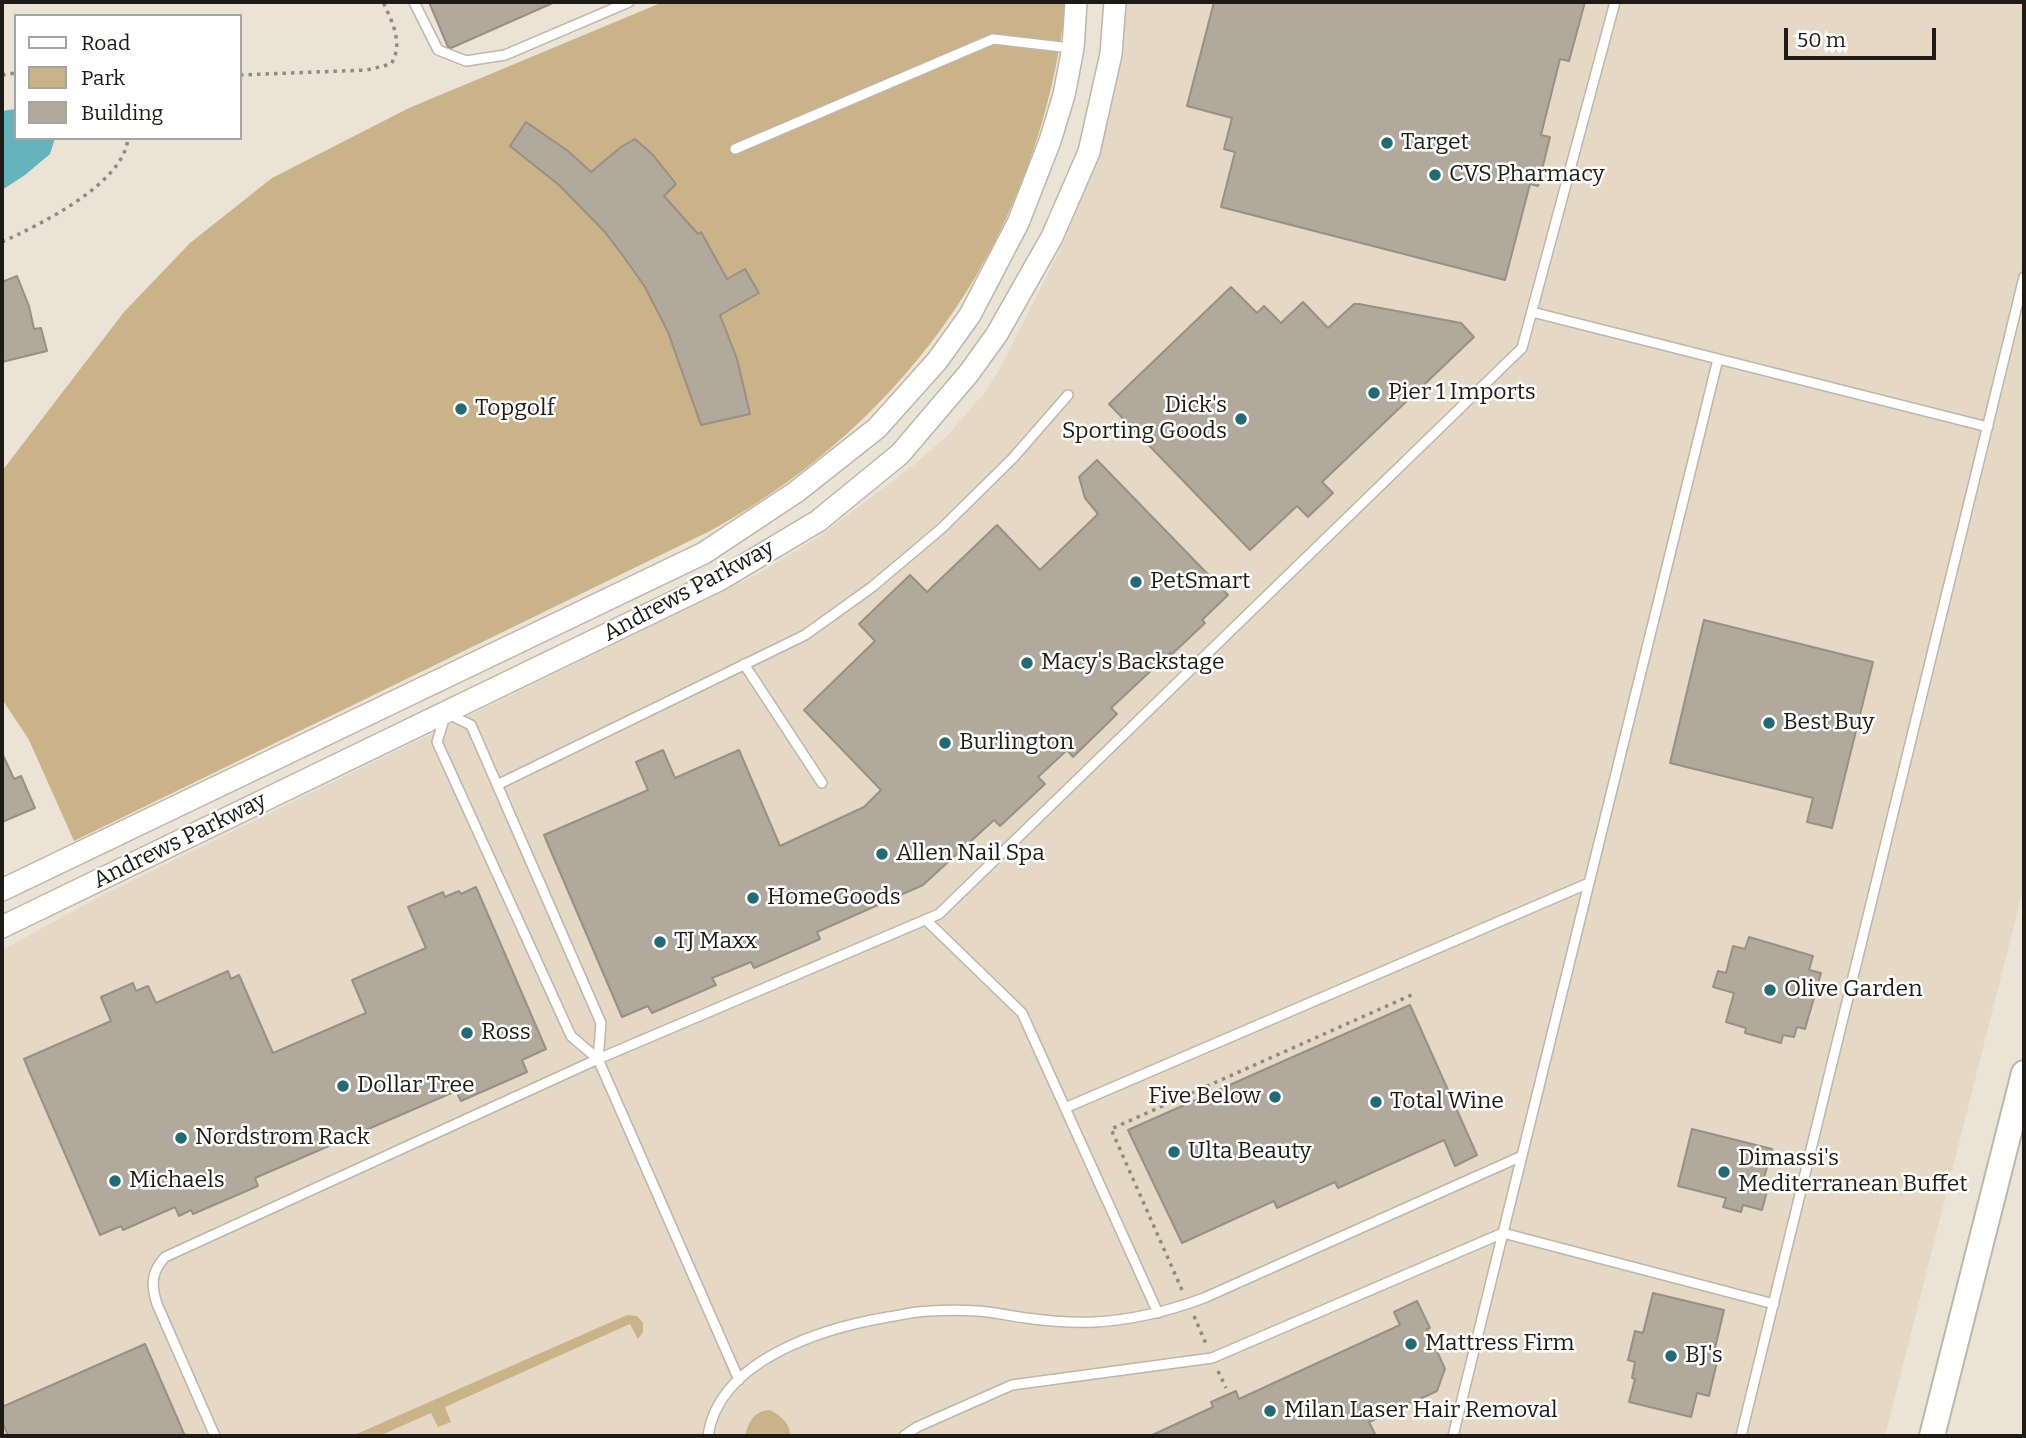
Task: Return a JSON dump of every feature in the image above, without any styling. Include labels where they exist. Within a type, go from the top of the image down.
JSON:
[{"type":"main road","points":[[1932,1436],[2024,1073]]},
{"type":"street","name":"Andrews Parkway","points":[[2,890],[704,553],[796,492],[877,428],[937,361],[970,315],[1012,236],[1050,141],[1064,95],[1073,48],[1076,2]]},
{"type":"street","name":"Andrews Parkway","points":[[2,927],[719,580],[818,521],[900,454],[969,373],[997,334],[1052,237],[1089,152],[1111,54],[1115,2]]},
{"type":"street","points":[[970,315],[997,334]]},
{"type":"street","points":[[433,683],[446,713]]},
{"type":"lane","points":[[415,2],[438,50],[466,61],[505,55],[629,2]]},
{"type":"lane","points":[[215,1436],[157,1304],[153,1275],[165,1257],[598,1059],[939,914],[1522,348],[1615,2]]},
{"type":"lane","points":[[735,149],[993,39],[1073,48]]},
{"type":"lane","points":[[1741,1436],[2024,277]]},
{"type":"lane","points":[[1532,312],[1988,426]]},
{"type":"lane","points":[[1453,1436],[1718,359]]},
{"type":"lane","points":[[497,785],[804,635],[904,561],[978,494],[1068,395]]},
{"type":"lane","points":[[744,664],[822,783]]},
{"type":"lane","points":[[598,1059],[601,1023],[471,725],[446,713],[437,742],[570,1036],[598,1059],[739,1380]]},
{"type":"lane","points":[[1065,1108],[1589,883]]},
{"type":"lane","points":[[926,920],[1022,1013],[1158,1312]]},
{"type":"lane","points":[[708,1436],[721,1401],[729,1389],[768,1357],[853,1323],[926,1310],[979,1311],[1073,1322],[1125,1319],[1158,1312],[1188,1304],[1522,1156]]},
{"type":"lane","points":[[904,1436],[917,1427],[1012,1385],[1212,1358],[1503,1233],[1774,1304]]},
{"type":"path","points":[[242,75],[367,70],[391,64],[397,50],[397,39],[383,2]]},
{"type":"path","points":[[2,242],[91,192],[121,158],[128,140]]},
{"type":"path","points":[[1226,1388],[1111,1129],[1416,993]]},
{"type":"shaded area","points":[[1125,2],[2024,2],[2024,886],[1885,1436],[2,1436],[2,950],[99,897],[763,571],[821,535],[915,464],[948,435],[985,392],[999,370],[1063,244],[1088,182],[1107,119],[1121,58]]},
{"type":"green space","name":"Topgolf","points":[[663,2],[1066,2],[1052,86],[1028,165],[996,240],[955,310],[905,374],[848,432],[784,485],[712,530],[74,841],[29,740],[2,699],[2,471],[124,312],[190,243],[272,178],[409,108]]},
{"type":"green space","points":[[627,1315],[637,1316],[643,1323],[643,1332],[638,1339],[630,1324],[445,1407],[451,1422],[438,1427],[431,1413],[379,1436],[352,1436]]},
{"type":"green space","points":[[770,1410],[784,1420],[790,1436],[745,1436],[753,1418]]},
{"type":"water","points":[[14,109],[14,140],[54,140],[50,154],[2,190],[2,111]]},
{"type":"building","points":[[429,2],[555,2],[451,48],[448,47]]},
{"type":"building","name":"Target","points":[[1214,2],[1585,2],[1569,61],[1560,59],[1541,135],[1550,137],[1538,186],[1530,184],[1505,280],[1221,207],[1235,152],[1224,149],[1232,118],[1187,106]]},
{"type":"building","points":[[526,122],[568,151],[591,172],[635,139],[653,155],[676,184],[664,196],[698,234],[701,232],[727,279],[745,269],[759,293],[720,315],[737,359],[750,414],[701,425],[668,332],[645,287],[605,232],[559,185],[510,146]]},
{"type":"building","points":[[17,276],[29,306],[34,329],[41,328],[47,351],[2,362],[2,282]]},
{"type":"building","name":"Dick's Sporting Goods","points":[[1231,287],[1257,313],[1264,306],[1281,323],[1303,302],[1328,328],[1354,304],[1359,304],[1461,323],[1474,337],[1322,482],[1333,493],[1308,517],[1297,506],[1250,550],[1109,404]]},
{"type":"building","points":[[1097,460],[1228,595],[1202,620],[1205,623],[1111,708],[1117,714],[1073,757],[1067,750],[1038,777],[1045,784],[1000,826],[994,820],[923,885],[817,932],[820,939],[754,968],[751,962],[712,978],[716,985],[652,1013],[648,1006],[622,1017],[544,835],[648,790],[636,762],[663,750],[675,778],[739,750],[780,846],[864,807],[881,790],[804,710],[875,641],[859,624],[910,575],[927,592],[997,525],[1040,570],[1098,514],[1085,498],[1079,477]]},
{"type":"building","name":"Best Buy","points":[[1704,620],[1873,662],[1832,828],[1807,822],[1813,798],[1670,763]]},
{"type":"building","points":[[2,753],[14,779],[21,776],[35,808],[2,822]]},
{"type":"building","points":[[476,887],[546,1049],[522,1060],[527,1072],[461,1101],[456,1091],[255,1178],[258,1186],[193,1214],[191,1210],[179,1216],[175,1207],[123,1230],[121,1226],[100,1235],[24,1059],[111,1021],[101,997],[133,983],[136,991],[148,986],[156,1003],[228,971],[231,979],[239,975],[273,1053],[366,1013],[352,980],[426,948],[408,907],[443,892],[445,897]]},
{"type":"building","name":"Olive Garden","points":[[1749,937],[1813,956],[1809,970],[1821,973],[1805,1029],[1797,1027],[1794,1037],[1783,1035],[1781,1043],[1745,1033],[1746,1028],[1726,1022],[1734,993],[1713,987],[1718,971],[1726,973],[1733,946],[1745,949]]},
{"type":"building","points":[[1410,1005],[1477,1155],[1455,1166],[1444,1140],[1338,1188],[1335,1182],[1277,1208],[1274,1201],[1182,1243],[1128,1130]]},
{"type":"building","name":"Dimassi's Mediterranean Buffet","points":[[1692,1129],[1772,1149],[1762,1185],[1768,1187],[1762,1210],[1743,1205],[1741,1212],[1723,1207],[1726,1198],[1678,1186]]},
{"type":"building","name":"BJ's","points":[[1653,1293],[1724,1310],[1712,1361],[1717,1362],[1709,1396],[1697,1393],[1691,1417],[1629,1402],[1635,1379],[1632,1378],[1635,1362],[1628,1360],[1635,1331],[1643,1333]]},
{"type":"building","points":[[1417,1301],[1445,1369],[1437,1391],[1369,1422],[1376,1436],[1150,1436],[1213,1407],[1211,1402],[1236,1391],[1239,1399],[1400,1325],[1394,1312]]},
{"type":"building","points":[[145,1344],[185,1436],[8,1436],[2,1421],[2,1407]]},
{"type":"place","name":"Target","points":[[1387,143]]},
{"type":"place","name":"CVS Pharmacy","points":[[1435,175]]},
{"type":"place","name":"Pier 1 Imports","points":[[1374,393]]},
{"type":"place","name":"Topgolf","points":[[461,409]]},
{"type":"place","name":"Dick's Sporting Goods","points":[[1241,419]]},
{"type":"place","name":"PetSmart","points":[[1136,582]]},
{"type":"place","name":"Macy's Backstage","points":[[1027,663]]},
{"type":"place","name":"Best Buy","points":[[1769,723]]},
{"type":"place","name":"Burlington","points":[[945,743]]},
{"type":"place","name":"Allen Nail Spa","points":[[882,854]]},
{"type":"place","name":"HomeGoods","points":[[753,898]]},
{"type":"place","name":"TJ Maxx","points":[[660,942]]},
{"type":"place","name":"Olive Garden","points":[[1770,990]]},
{"type":"place","name":"Ross","points":[[467,1033]]},
{"type":"place","name":"Dollar Tree","points":[[343,1086]]},
{"type":"place","name":"Five Below","points":[[1275,1097]]},
{"type":"place","name":"Total Wine","points":[[1376,1102]]},
{"type":"place","name":"Nordstrom Rack","points":[[181,1138]]},
{"type":"place","name":"Ulta Beauty","points":[[1174,1152]]},
{"type":"place","name":"Dimassi's Mediterranean Buffet","points":[[1724,1172]]},
{"type":"place","name":"Michaels","points":[[115,1181]]},
{"type":"place","name":"Mattress Firm","points":[[1411,1344]]},
{"type":"place","name":"BJ's","points":[[1671,1356]]},
{"type":"place","name":"Milan Laser Hair Removal","points":[[1270,1411]]}]
